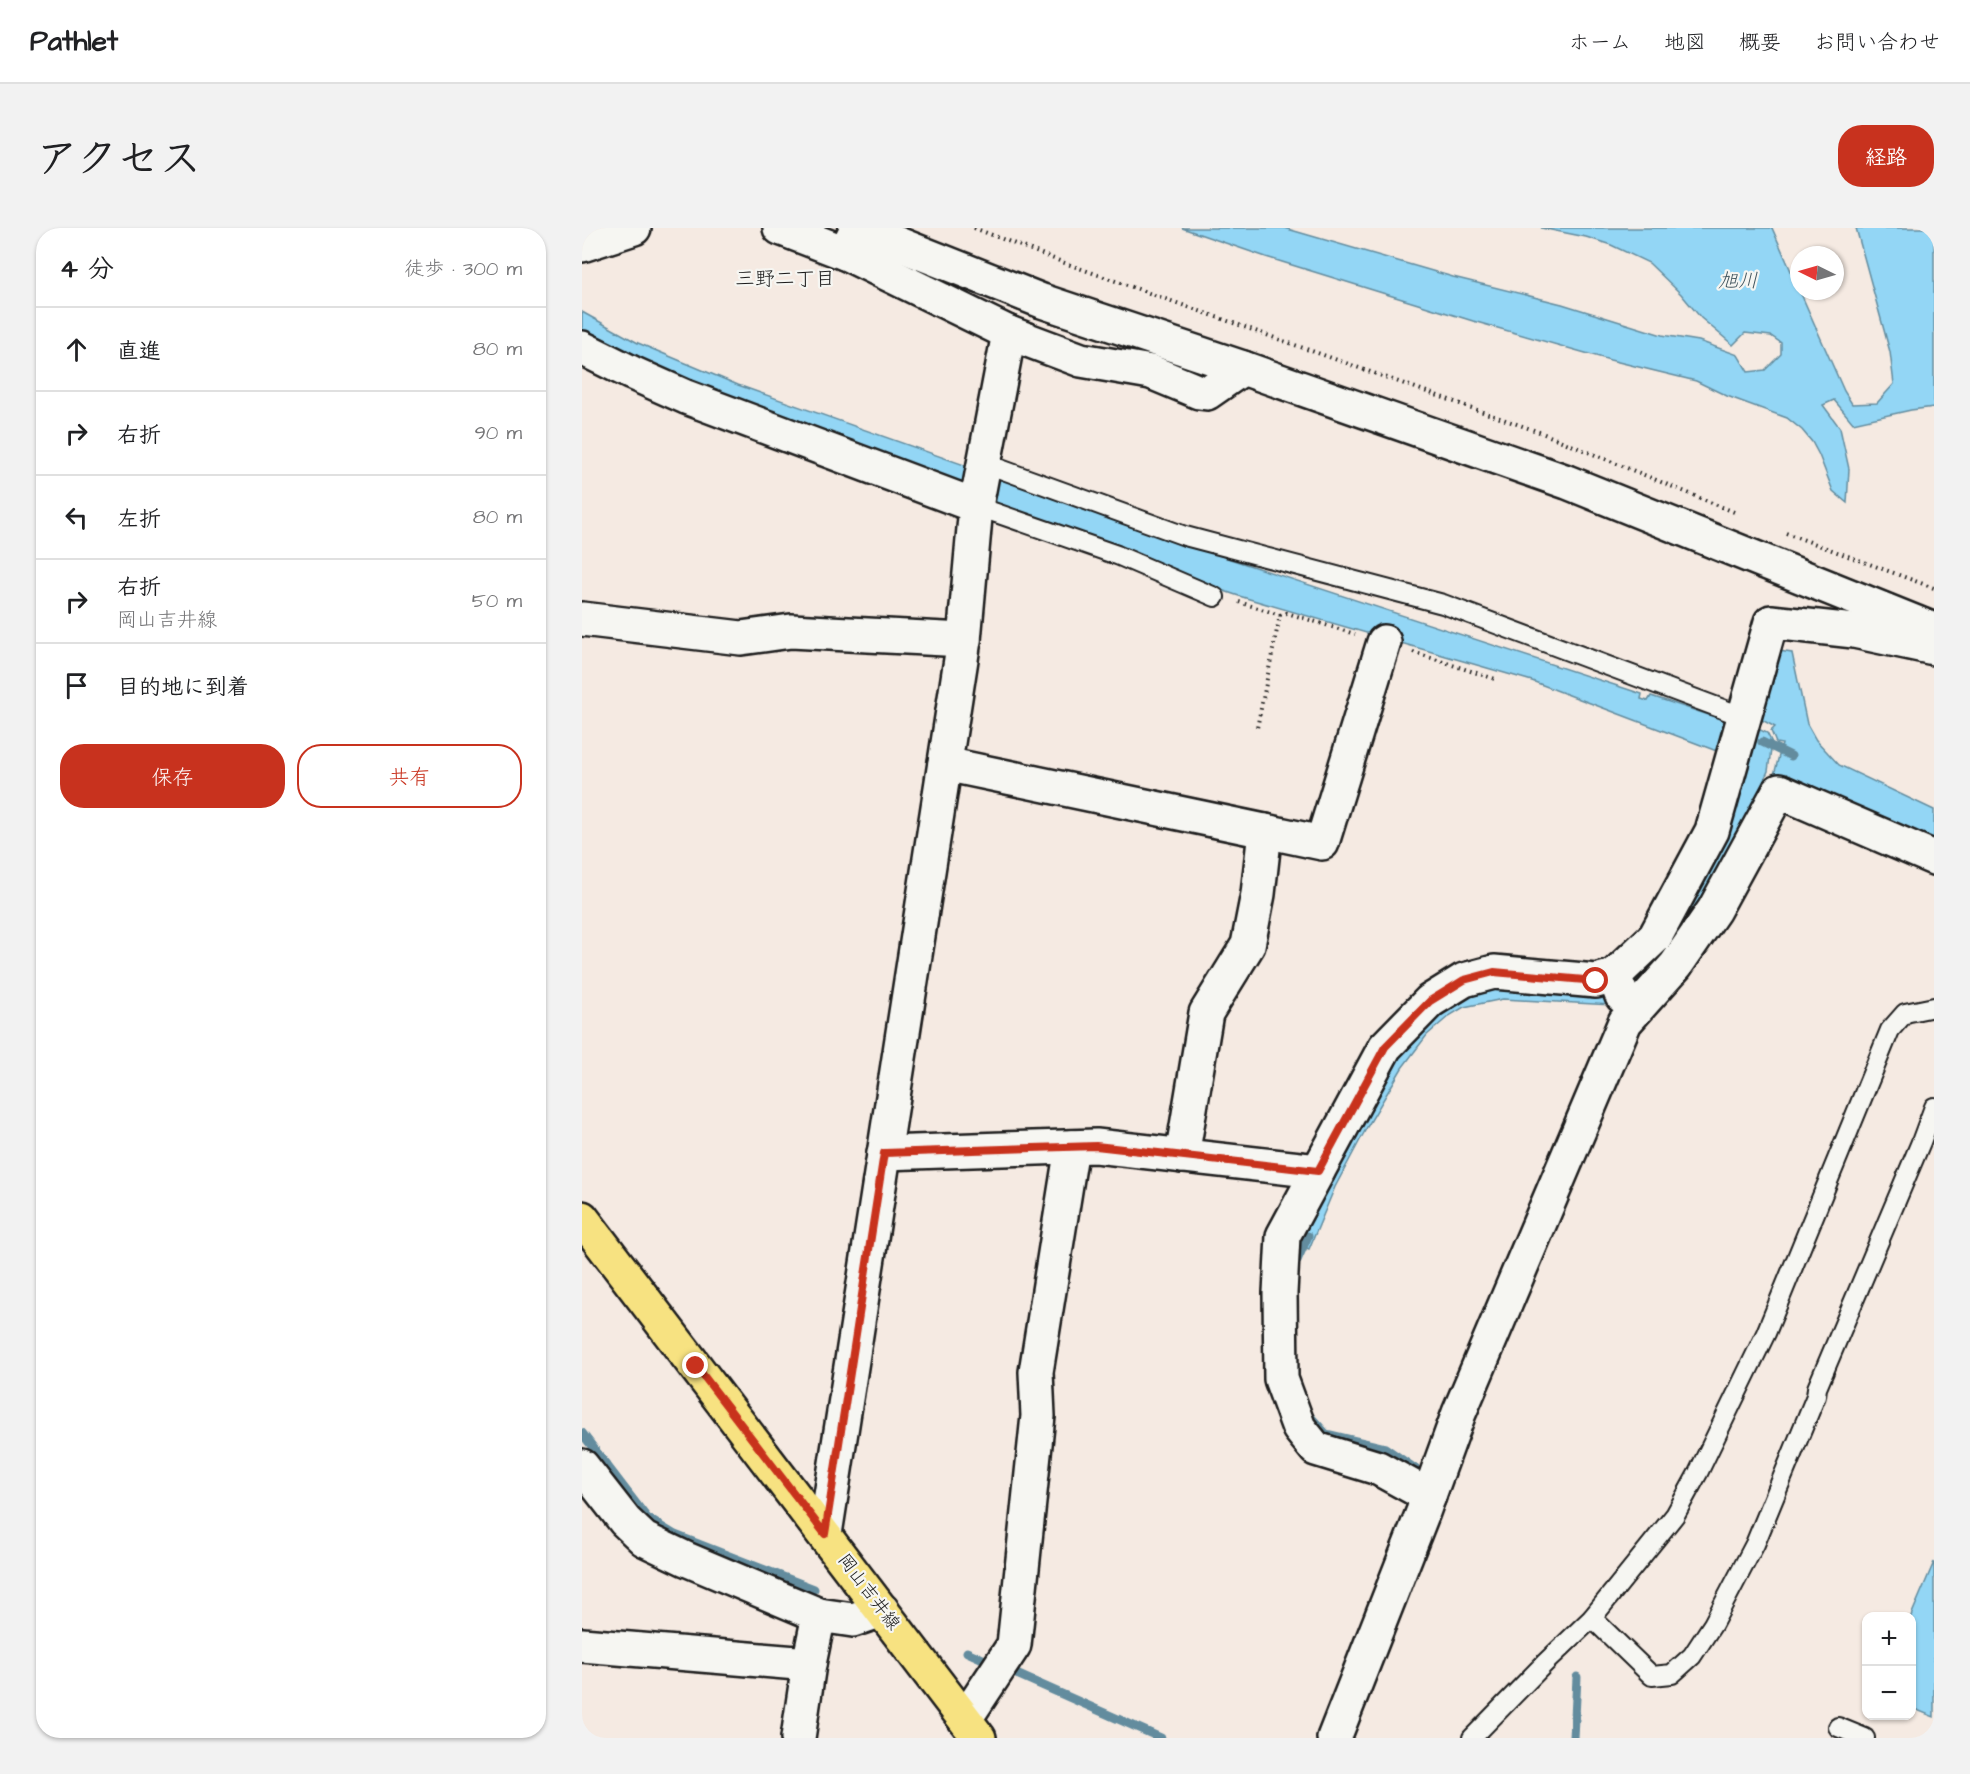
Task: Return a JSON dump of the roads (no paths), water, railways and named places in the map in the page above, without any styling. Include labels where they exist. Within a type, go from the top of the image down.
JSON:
[{"type":"main road","name":"岡山吉井線","points":[[582,1218],[972,1729]]},
{"type":"street","points":[[582,244],[634,228]]},
{"type":"street","points":[[780,228],[853,236],[1242,368],[1567,482],[1934,630]]},
{"type":"street","points":[[853,236],[1009,333],[1081,360],[1151,372],[1198,392],[1207,393],[1242,368]]},
{"type":"street","points":[[825,1534],[964,640],[977,503],[1009,333]]},
{"type":"street","points":[[582,348],[686,397],[977,503]]},
{"type":"street","points":[[582,619],[741,638],[791,630],[964,640]]},
{"type":"street","points":[[1429,1496],[1378,1468],[1316,1449],[1299,1428],[1281,1379],[1280,1293],[1283,1236],[1385,1047],[1430,1001],[1464,980],[1494,972],[1596,981],[1614,976],[1655,937],[1712,831],[1771,622],[1854,631],[1934,648]]},
{"type":"street","points":[[945,764],[1322,843],[1384,642]]},
{"type":"street","points":[[1334,1738],[1464,1402],[1625,1022],[1676,965],[1714,910],[1779,791],[1934,858]]},
{"type":"street","points":[[1182,1156],[1206,1013],[1248,945],[1258,894],[1265,831]]},
{"type":"street","points":[[1614,976],[1630,1017]]},
{"type":"street","points":[[884,1153],[1096,1146],[1318,1171]]},
{"type":"street","points":[[972,1729],[1002,1664],[1014,1645],[1038,1416],[1036,1372],[1072,1147]]},
{"type":"street","points":[[582,1466],[625,1521],[644,1539],[686,1560],[819,1615],[853,1620],[882,1610]]},
{"type":"street","points":[[798,1738],[819,1615]]},
{"type":"street","points":[[582,1645],[809,1664]]},
{"type":"lane","points":[[983,465],[1185,536],[1443,604],[1744,717]]},
{"type":"lane","points":[[977,503],[1117,555],[1215,597]]},
{"type":"lane","points":[[1472,1738],[1545,1662],[1592,1618],[1675,1515],[1766,1333],[1890,1029],[1905,1014],[1934,1007]]},
{"type":"lane","points":[[1592,1618],[1652,1676],[1672,1674],[1692,1656],[1713,1624],[1755,1544],[1816,1396],[1817,1388],[1922,1142],[1934,1107]]},
{"type":"lane","points":[[1838,1727],[1864,1738]]},
{"type":"water","name":"旭川","points":[[1182,228],[1284,228],[1453,277],[1562,304],[1662,335],[1699,341],[1738,355],[1748,372],[1765,370],[1781,354],[1781,343],[1771,336],[1745,333],[1733,345],[1701,318],[1681,294],[1649,263],[1611,245],[1586,237],[1541,228],[1772,228],[1790,269],[1790,300],[1804,300],[1844,391],[1852,404],[1877,403],[1894,384],[1890,352],[1856,228],[1934,228],[1934,407],[1853,423],[1834,400],[1823,405],[1840,428],[1849,469],[1847,503],[1833,491],[1812,442],[1787,418],[1727,396],[1696,381],[1610,360],[1473,321],[1266,257]]},
{"type":"water","points":[[582,312],[638,343],[738,385],[1227,558],[1642,694],[1641,699],[1648,701],[1651,696],[1733,723],[1747,724],[1767,733],[1772,743],[1768,771],[1716,885],[1645,984],[1612,1005],[1503,999],[1464,1007],[1449,1016],[1427,1035],[1402,1068],[1367,1127],[1335,1187],[1309,1249],[1291,1242],[1376,1074],[1465,984],[1603,986],[1663,933],[1722,753],[1532,681],[1239,596],[1179,576],[1002,508],[582,340]]},
{"type":"water","points":[[1779,651],[1792,653],[1807,724],[1816,740],[1839,765],[1934,810],[1934,843],[1774,775],[1782,744],[1776,743],[1771,731],[1775,727],[1751,714]]},
{"type":"water","points":[[1934,1562],[1934,1717],[1916,1710],[1916,1612],[1913,1612]]},
{"type":"waterway","points":[[1762,742],[1791,756]]},
{"type":"waterway","points":[[1294,1267],[1308,1236]]},
{"type":"waterway","points":[[1308,1414],[1326,1434],[1385,1448],[1421,1473]]},
{"type":"waterway","points":[[582,1433],[647,1518],[675,1535],[814,1589]]},
{"type":"waterway","points":[[967,1652],[1161,1738]]},
{"type":"waterway","points":[[1574,1738],[1577,1677]]},
{"type":"district","name":"三野二丁目","points":[[785,279]]}]
